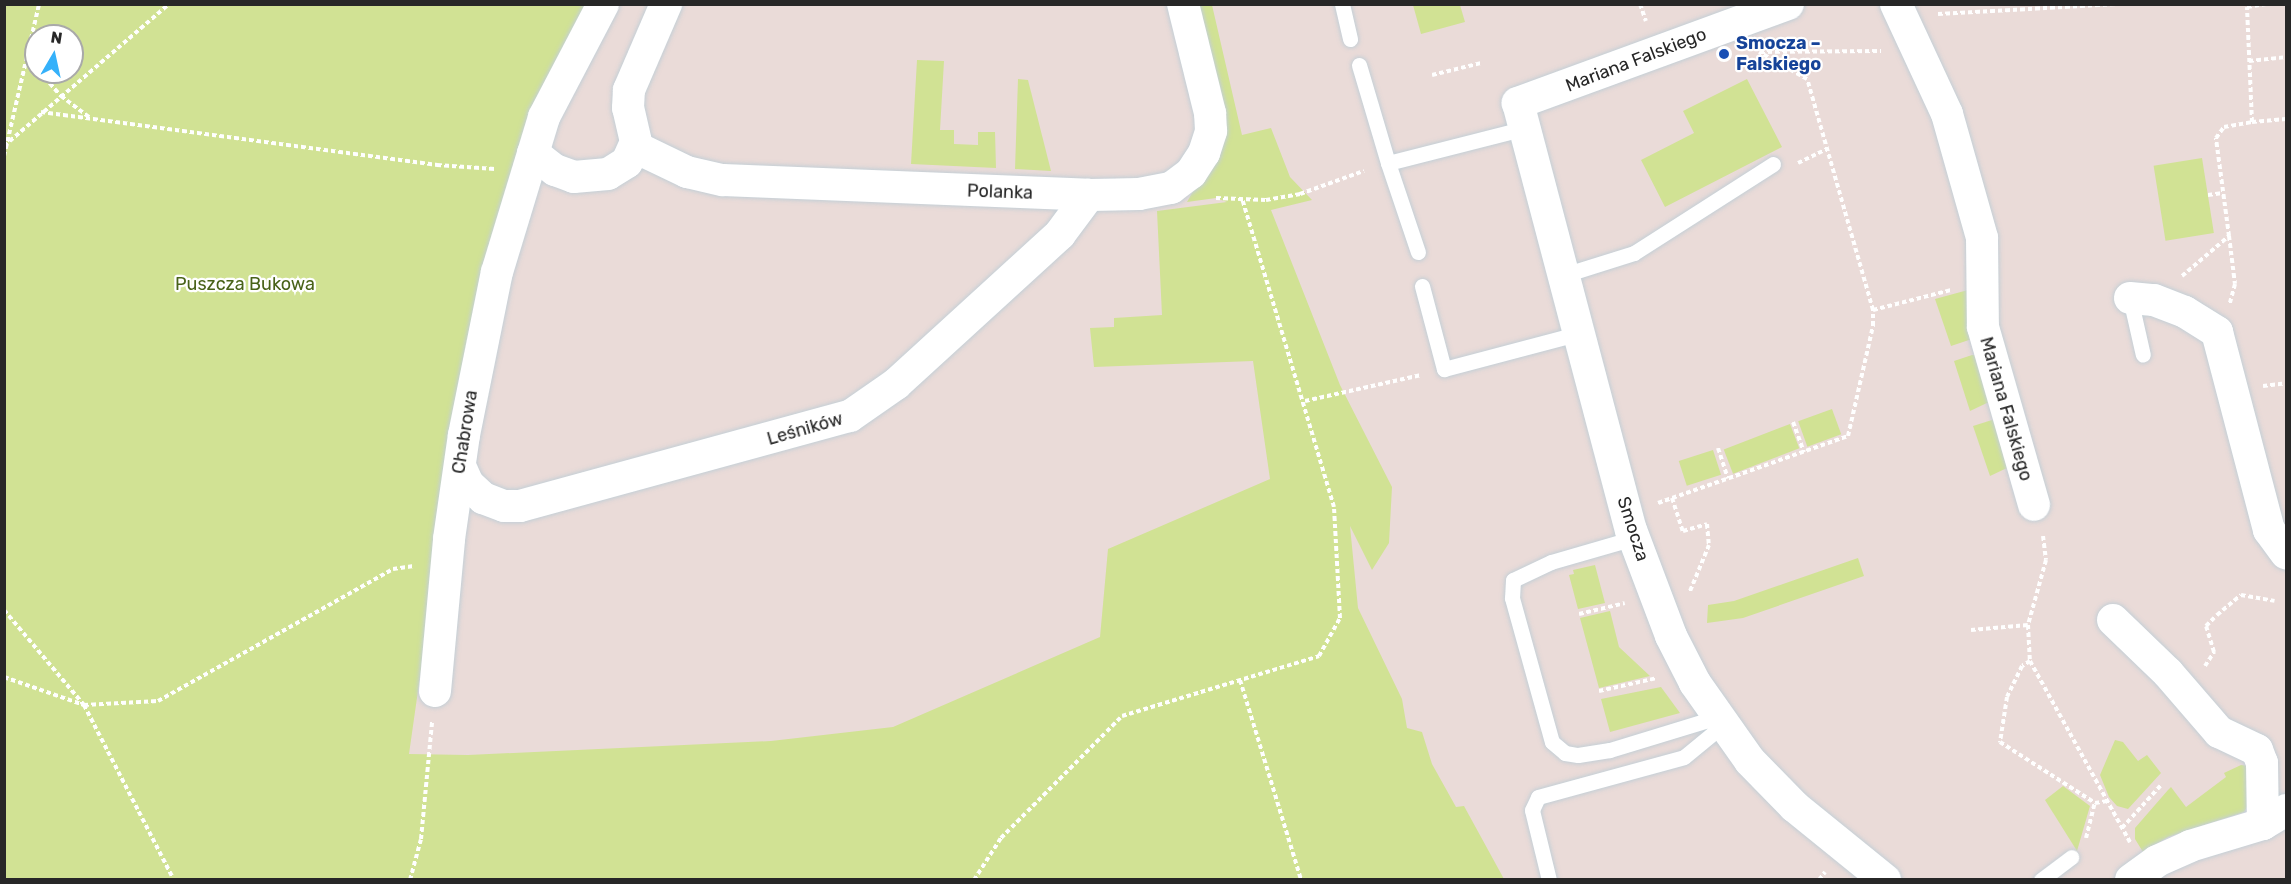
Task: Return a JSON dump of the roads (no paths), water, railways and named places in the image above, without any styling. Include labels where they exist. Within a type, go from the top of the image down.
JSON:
[{"type":"street","name":"Chabrowa","points":[[435,692],[447,561],[460,466],[497,272],[552,98],[603,4]]},
{"type":"street","points":[[531,161],[555,170],[589,178],[617,170],[635,147],[628,96],[666,4]]},
{"type":"street","name":"Polanka","points":[[635,147],[687,172],[723,180],[1089,195],[1139,194],[1171,188],[1191,173],[1204,153],[1211,131],[1210,112],[1183,4]]},
{"type":"street","name":"Mariana Falskiego","points":[[1522,116],[1788,4]]},
{"type":"street","name":"Mariana Falskiego","points":[[1899,13],[1947,114],[1982,238],[1983,327],[2034,505]]},
{"type":"street","name":"Smocza","points":[[1522,116],[1630,525],[1646,603],[1695,684],[1750,760],[1795,807],[1885,879]]},
{"type":"street","name":"Leśników","points":[[460,466],[468,484],[483,498],[504,506],[520,506],[850,416],[896,384],[1060,234],[1089,195]]},
{"type":"street","points":[[2142,299],[2185,312],[2217,332],[2269,530],[2286,553]]},
{"type":"street","points":[[2113,620],[2188,695],[2219,732],[2257,750],[2275,817],[2190,846],[2139,874]]},
{"type":"lane","points":[[1342,4],[1350,39]]},
{"type":"lane","points":[[1359,65],[1388,163],[1418,252]]},
{"type":"lane","points":[[1388,163],[1522,116]]},
{"type":"lane","points":[[1564,275],[1634,253],[1773,164]]},
{"type":"lane","points":[[1422,286],[1444,369],[1580,333]]},
{"type":"lane","points":[[2142,299],[2143,355]]},
{"type":"lane","points":[[1630,525],[1513,580],[1512,598],[1552,742],[1565,753],[1578,755],[1610,750],[1721,721]]},
{"type":"lane","points":[[1549,879],[1532,810],[1538,796],[1684,757],[1721,721]]},
{"type":"lane","points":[[2041,879],[2071,857]]},
{"type":"place","name":"Smocza – Falskiego","points":[[1724,54]]},
{"type":"park label","name":"Puszcza Bukowa","points":[[245,284]]}]
